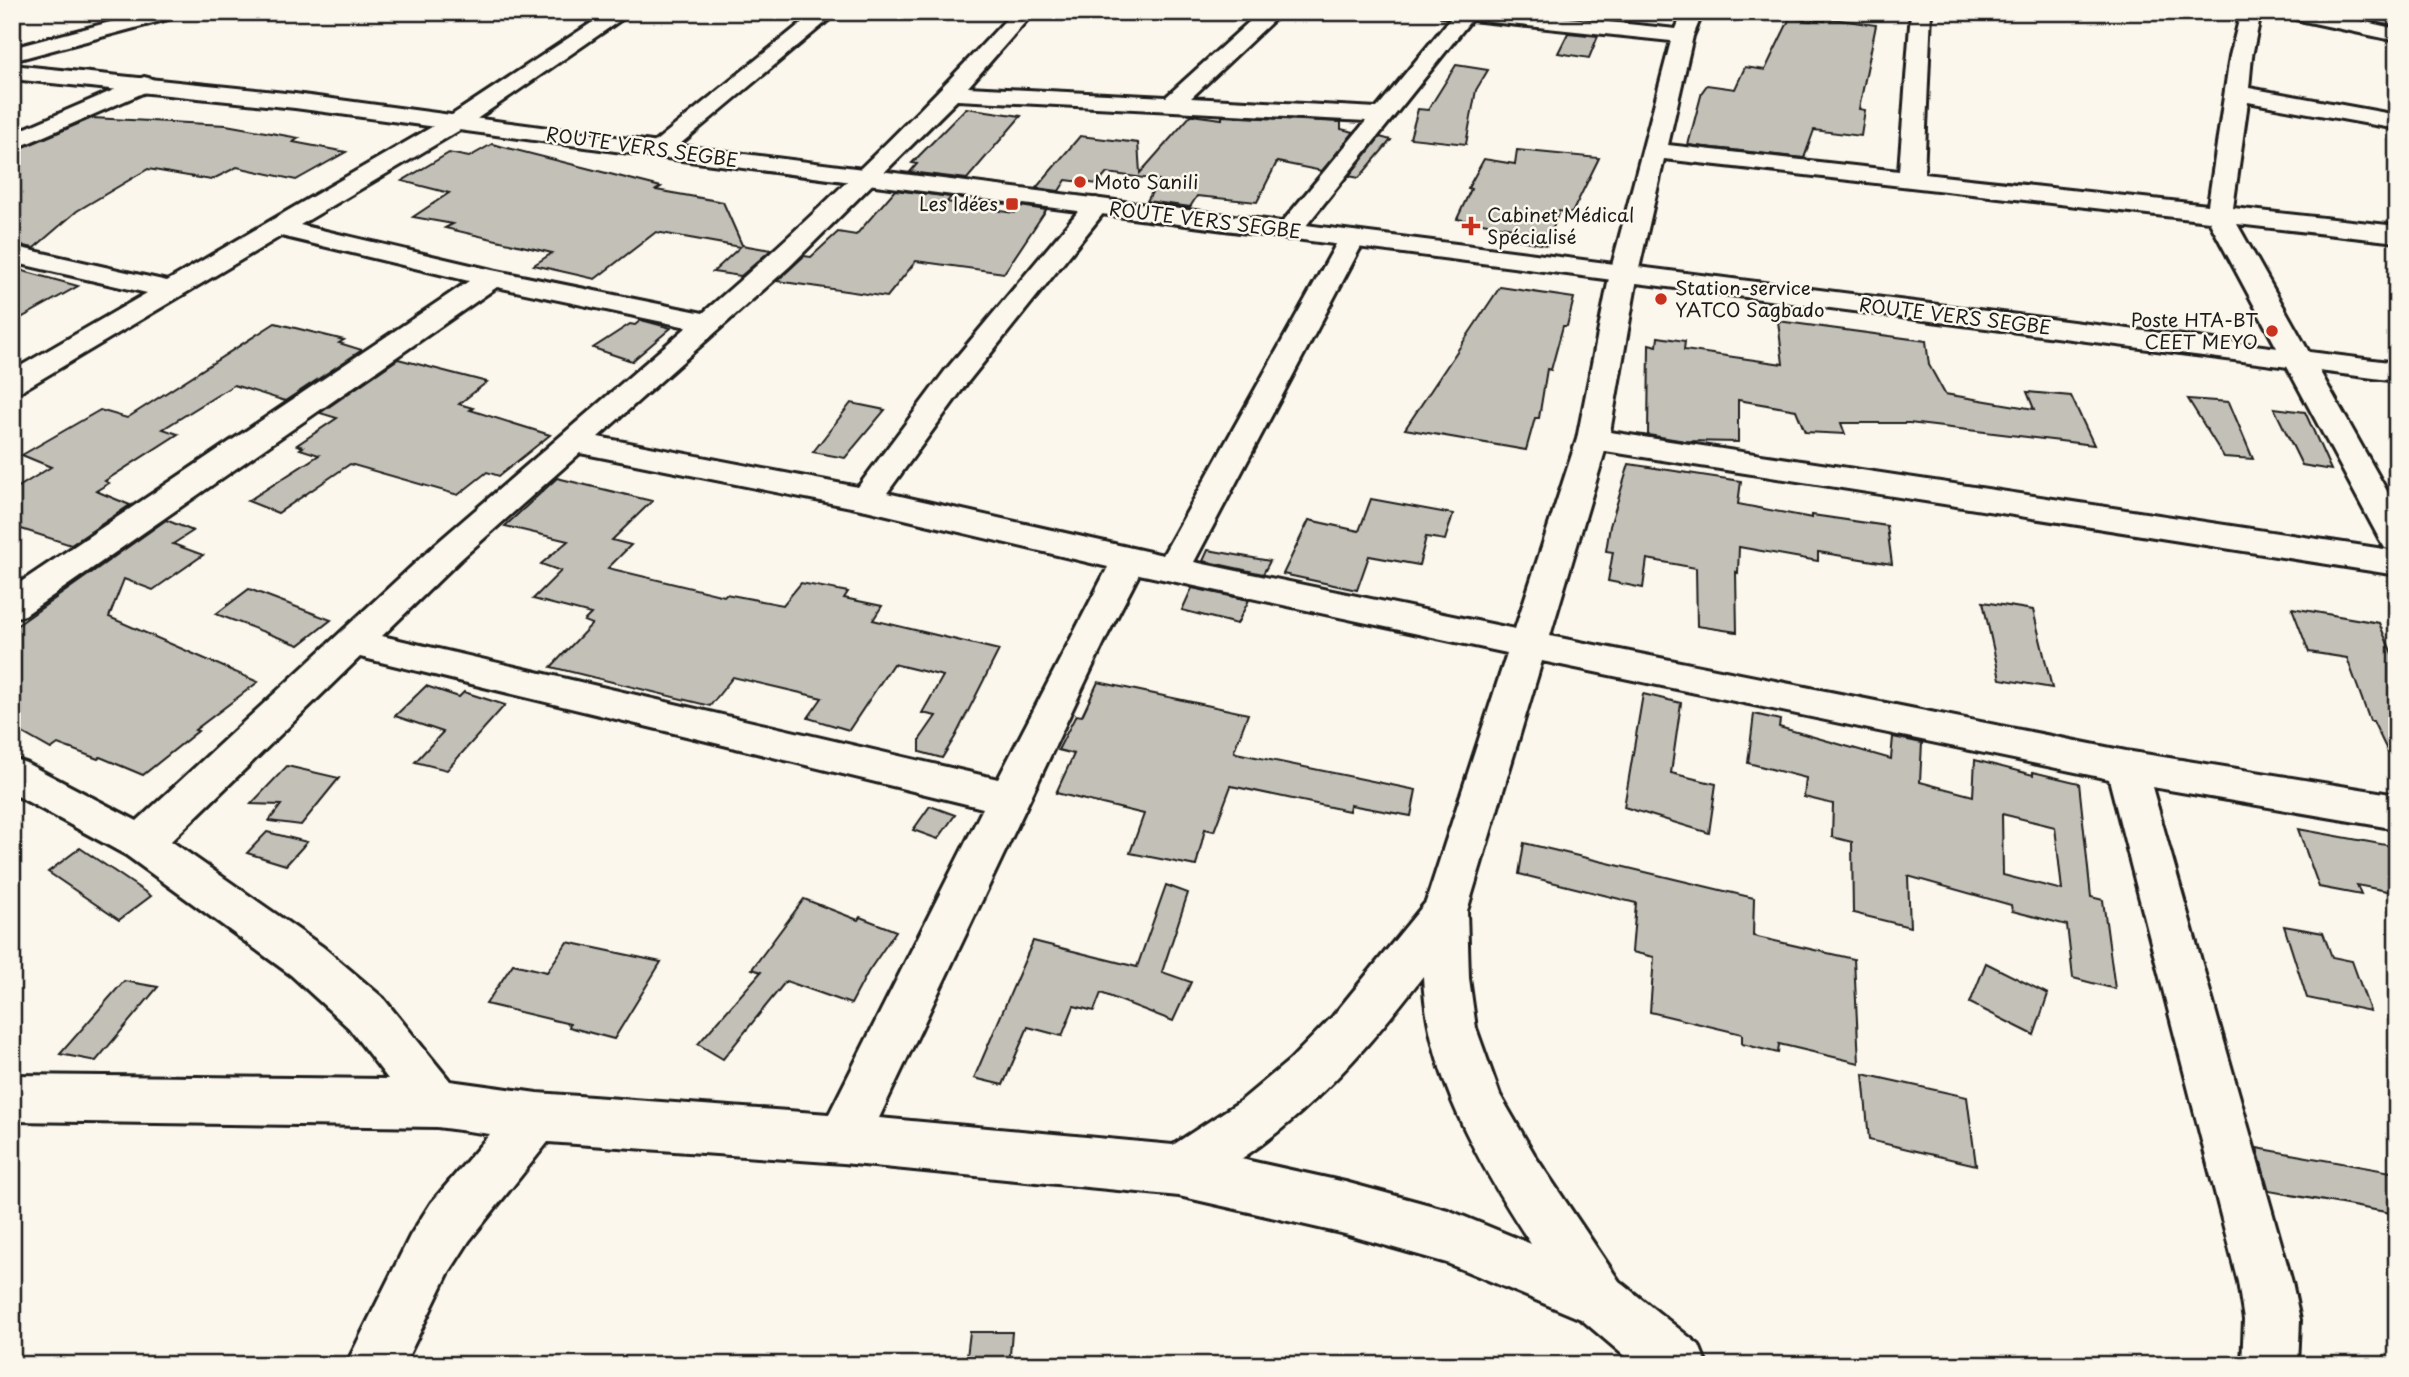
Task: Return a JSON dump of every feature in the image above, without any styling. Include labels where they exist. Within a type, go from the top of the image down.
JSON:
[{"type":"street","points":[[12,55],[172,12]]},
{"type":"street","points":[[12,384],[457,122],[622,12]]},
{"type":"street","points":[[659,150],[828,12]]},
{"type":"street","points":[[141,842],[449,551],[709,323],[868,177],[951,93],[1024,12]]},
{"type":"street","points":[[1172,104],[1272,12]]},
{"type":"street","points":[[1910,179],[1921,12]]},
{"type":"street","points":[[2251,12],[2241,56],[2219,215],[2397,540]]},
{"type":"street","points":[[2290,12],[2397,35]]},
{"type":"street","points":[[1288,231],[1384,115],[1461,13],[1688,24],[1624,273],[1592,439],[1444,911],[1445,981],[1455,1042],[1474,1095],[1503,1152],[1600,1300]]},
{"type":"street","name":"ROUTE VERS SEGBE","points":[[12,72],[144,84],[457,122],[2397,372]]},
{"type":"street","points":[[12,143],[144,84]]},
{"type":"street","points":[[951,93],[1384,115]]},
{"type":"street","points":[[2238,93],[2397,122]]},
{"type":"street","points":[[1655,151],[2397,234]]},
{"type":"street","points":[[866,499],[956,377],[1097,206]]},
{"type":"street","points":[[279,228],[492,278],[709,323]]},
{"type":"street","points":[[1173,569],[1352,239]]},
{"type":"street","points":[[12,254],[174,290]]},
{"type":"street","points":[[12,606],[492,278]]},
{"type":"street","points":[[1592,439],[2397,563]]},
{"type":"street","points":[[573,442],[866,499],[1129,561],[1828,708],[2126,767],[2397,812]]},
{"type":"street","points":[[843,1139],[1089,634],[1129,561]]},
{"type":"street","points":[[353,642],[1010,798]]},
{"type":"street","points":[[2126,767],[2265,1282],[2272,1320],[2270,1365]]},
{"type":"street","points":[[12,774],[141,842],[307,961],[366,1013],[437,1103]]},
{"type":"street","points":[[1179,1171],[1282,1099],[1323,1061],[1362,1020],[1444,911]]},
{"type":"street","points":[[12,1098],[437,1103],[537,1117],[843,1139],[1179,1171],[1345,1208],[1448,1237],[1600,1300],[1679,1365]]},
{"type":"street","points":[[374,1365],[429,1255],[450,1222],[537,1117]]},
{"type":"building","points":[[1790,18],[1825,21],[1825,18],[1876,25],[1859,109],[1865,110],[1861,136],[1814,130],[1804,158],[1688,145],[1702,92],[1707,85],[1735,89],[1745,67],[1765,70]]},
{"type":"building","points":[[1568,33],[1598,36],[1589,58],[1558,53]]},
{"type":"building","points":[[1456,65],[1488,70],[1476,90],[1466,144],[1410,138],[1418,109],[1428,110]]},
{"type":"building","points":[[966,108],[1021,116],[967,179],[910,172],[917,164],[912,163]]},
{"type":"building","points":[[1191,115],[1222,119],[1222,116],[1341,122],[1341,129],[1354,132],[1322,171],[1277,162],[1257,202],[1197,196],[1190,207],[1147,201],[1159,180],[1107,173],[1098,184],[1066,180],[1059,191],[1036,188],[1080,136],[1138,143],[1140,173]]},
{"type":"building","points":[[92,118],[226,125],[299,138],[293,142],[346,152],[296,180],[237,167],[211,180],[148,169],[77,211],[34,248],[12,244],[12,152]]},
{"type":"building","points":[[1380,137],[1391,140],[1359,178],[1349,176]]},
{"type":"building","points":[[492,144],[661,187],[656,190],[723,202],[742,245],[771,250],[741,276],[713,272],[740,247],[656,232],[595,279],[534,265],[552,253],[445,228],[453,224],[413,217],[449,193],[402,181],[449,153],[469,157]]},
{"type":"building","points":[[1517,150],[1599,158],[1572,213],[1559,211],[1547,245],[1509,238],[1513,228],[1457,219],[1471,189],[1468,188],[1484,159],[1515,164]]},
{"type":"building","points":[[895,190],[951,197],[947,202],[1007,212],[1015,213],[1020,206],[1046,210],[1004,273],[916,261],[887,297],[777,281],[804,256],[811,257],[838,232],[856,235]]},
{"type":"building","points":[[12,268],[78,286],[12,323]]},
{"type":"building","points":[[1500,287],[1574,298],[1551,370],[1547,369],[1539,418],[1535,418],[1526,450],[1405,429]]},
{"type":"building","points":[[641,320],[671,328],[632,361],[593,348],[630,324],[635,325]]},
{"type":"building","points":[[1778,321],[1926,341],[1929,365],[1945,394],[2034,409],[2027,392],[2071,396],[2094,445],[1909,423],[1841,423],[1845,434],[1805,432],[1796,410],[1738,400],[1738,442],[1685,441],[1648,435],[1649,344],[1657,346],[1658,337],[1685,341],[1684,350],[1783,364]]},
{"type":"building","points":[[275,323],[344,340],[339,343],[362,350],[285,401],[234,385],[163,429],[178,434],[105,481],[109,483],[96,491],[130,505],[71,545],[12,526],[12,491],[51,467],[22,455],[100,410],[127,418]]},
{"type":"building","points":[[398,359],[487,382],[459,404],[473,408],[470,410],[550,435],[499,476],[487,472],[458,495],[350,464],[278,513],[248,501],[319,455],[300,449],[303,447],[297,445],[337,418],[320,413]]},
{"type":"building","points":[[2188,399],[2229,402],[2253,459],[2224,457]]},
{"type":"building","points":[[851,403],[885,410],[845,458],[813,452]]},
{"type":"building","points":[[2274,408],[2305,412],[2331,470],[2302,465]]},
{"type":"building","points":[[1629,464],[1741,481],[1738,504],[1812,518],[1812,515],[1887,526],[1892,564],[1818,552],[1818,561],[1739,547],[1738,573],[1736,572],[1737,632],[1697,626],[1696,568],[1647,559],[1643,588],[1608,581],[1613,552],[1606,551],[1610,526]]},
{"type":"building","points":[[557,478],[652,501],[612,540],[631,545],[608,568],[724,596],[726,594],[783,605],[801,583],[848,592],[844,598],[882,606],[873,620],[999,650],[942,758],[920,752],[920,739],[936,716],[922,713],[943,676],[893,664],[849,730],[808,718],[822,698],[733,677],[710,706],[551,667],[592,624],[584,621],[591,614],[533,599],[561,571],[541,564],[568,541],[505,526]]},
{"type":"building","points":[[1371,499],[1453,514],[1445,540],[1426,537],[1419,565],[1369,556],[1357,590],[1283,574],[1309,520],[1359,531]]},
{"type":"building","points":[[166,520],[193,531],[173,544],[203,555],[153,590],[124,579],[109,617],[258,682],[195,730],[198,731],[143,775],[100,757],[98,759],[58,744],[51,749],[12,727],[12,629]]},
{"type":"building","points":[[1208,550],[1270,561],[1263,574],[1203,561]]},
{"type":"building","points":[[1192,588],[1249,600],[1237,624],[1182,610]]},
{"type":"building","points":[[249,589],[331,620],[299,645],[216,614]]},
{"type":"building","points":[[1983,602],[2033,610],[2052,688],[2000,679]]},
{"type":"building","points":[[2292,608],[2379,623],[2397,665],[2397,771],[2373,721],[2370,721],[2347,658],[2309,652]]},
{"type":"building","points":[[1098,682],[1248,714],[1234,751],[1236,753],[1416,790],[1411,816],[1350,805],[1349,811],[1231,786],[1214,831],[1205,829],[1196,866],[1130,853],[1144,814],[1056,793],[1074,754],[1058,750],[1076,715],[1082,716]]},
{"type":"building","points":[[426,686],[459,697],[464,692],[505,705],[447,770],[415,762],[443,732],[395,716]]},
{"type":"building","points":[[1643,694],[1681,703],[1671,773],[1716,784],[1709,833],[1624,807]]},
{"type":"building","points":[[1754,714],[1780,720],[1779,727],[1891,759],[1893,737],[1922,743],[1920,782],[1973,796],[1975,760],[2033,775],[2033,772],[2079,783],[2091,897],[2103,900],[2115,989],[2073,978],[2067,925],[2012,911],[2011,905],[1908,876],[1910,927],[1853,913],[1852,842],[1832,837],[1833,804],[1804,797],[1806,778],[1748,763]],"holes":[[[2002,814],[2055,827],[2062,890],[2003,875]]]},
{"type":"building","points":[[287,766],[339,778],[301,825],[269,821],[281,805],[251,804]]},
{"type":"building","points":[[930,806],[955,815],[938,839],[913,830]]},
{"type":"building","points":[[2298,829],[2397,847],[2397,893],[2357,885],[2361,895],[2319,887]]},
{"type":"building","points":[[267,832],[307,842],[286,865],[247,853]]},
{"type":"building","points":[[1524,843],[1754,898],[1753,936],[1854,959],[1859,1063],[1779,1044],[1778,1053],[1742,1044],[1742,1034],[1650,1012],[1654,957],[1632,952],[1636,903],[1519,874]]},
{"type":"building","points":[[80,848],[151,896],[119,920],[48,872]]},
{"type":"building","points":[[1166,885],[1188,893],[1162,972],[1191,982],[1173,1021],[1101,993],[1094,1011],[1074,1006],[1062,1036],[1028,1027],[1003,1085],[974,1078],[1033,941],[1137,967]]},
{"type":"building","points":[[804,899],[896,931],[868,972],[851,1004],[786,981],[723,1059],[698,1044],[761,972],[752,969]]},
{"type":"building","points":[[2284,926],[2323,933],[2332,957],[2352,961],[2370,1011],[2307,998]]},
{"type":"building","points":[[567,942],[661,962],[614,1039],[569,1027],[570,1024],[486,1004],[513,964],[547,972]]},
{"type":"building","points":[[1986,963],[2048,994],[2034,1035],[1970,1003]]},
{"type":"building","points":[[124,981],[158,987],[96,1061],[60,1054]]},
{"type":"building","points":[[1863,1074],[1967,1097],[1976,1165],[1869,1140]]},
{"type":"building","points":[[2257,1148],[2397,1173],[2397,1214],[2269,1191]]},
{"type":"building","points":[[970,1332],[1012,1332],[1009,1365],[966,1365]]},
{"type":"place","name":"Moto Sanili","points":[[1080,182]]},
{"type":"place","name":"Les Idées","points":[[1012,204]]},
{"type":"place","name":"Cabinet Médical Spécialisé","points":[[1471,226]]},
{"type":"place","name":"Station-service YATCO Sagbado","points":[[1661,299]]},
{"type":"place","name":"Poste HTA-BT CEET MEYO","points":[[2272,331]]}]
